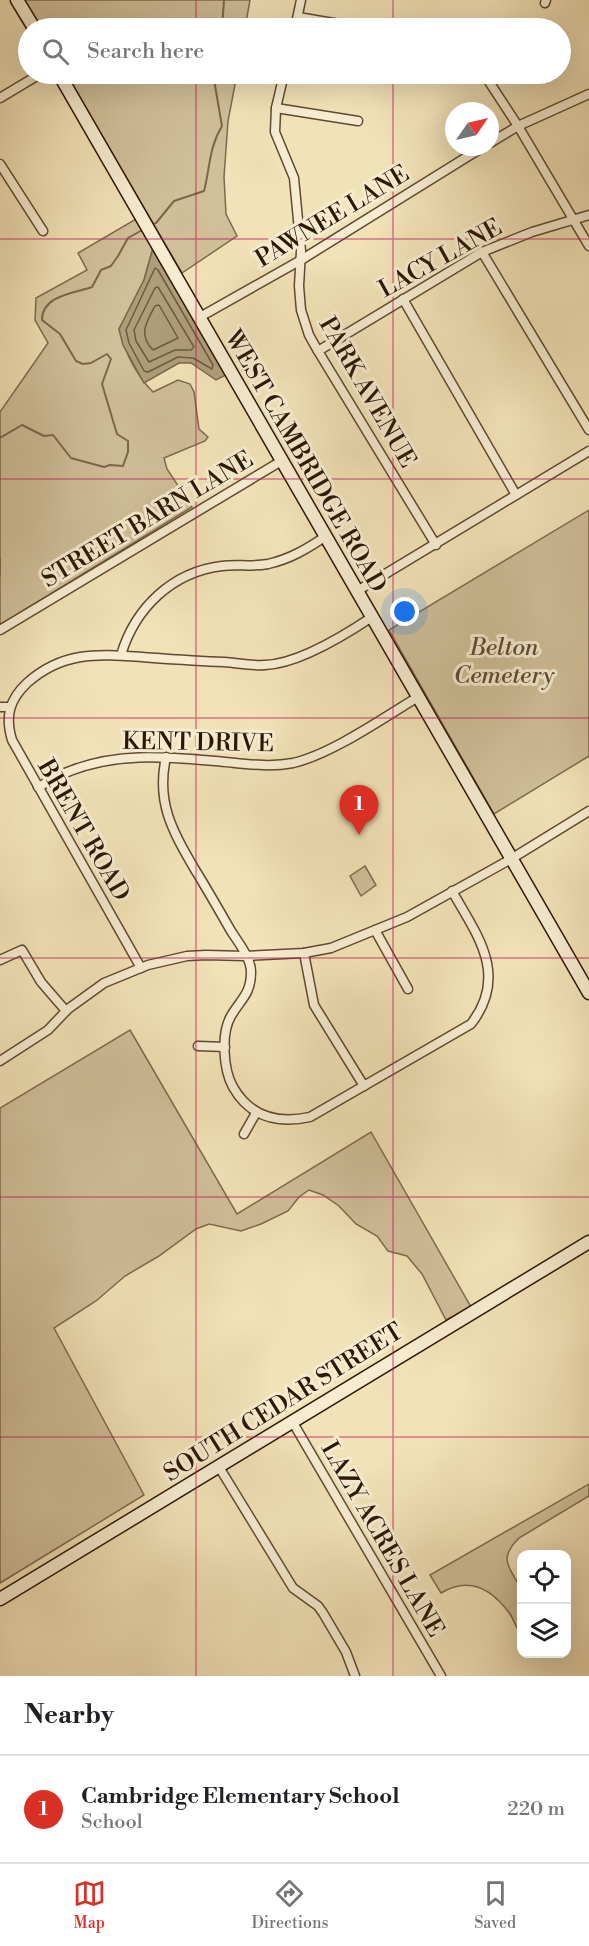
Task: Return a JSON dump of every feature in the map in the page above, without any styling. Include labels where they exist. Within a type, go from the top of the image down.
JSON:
[{"type":"street","points":[[17,0],[28,18]]},
{"type":"street","points":[[301,0],[298,17],[304,18]]},
{"type":"street","points":[[0,98],[23,84]]},
{"type":"street","name":"WEST CAMBRIDGE ROAD","points":[[65,84],[589,993]]},
{"type":"street","name":"PARK AVENUE","points":[[282,84],[276,108],[275,132],[294,178],[301,260],[299,286],[301,310],[309,335],[436,545]]},
{"type":"street","points":[[491,84],[589,246]]},
{"type":"street","points":[[499,138],[518,126],[589,94]]},
{"type":"street","points":[[276,108],[358,121]]},
{"type":"street","name":"PAWNEE LANE","points":[[200,317],[301,260],[469,156]]},
{"type":"street","points":[[0,164],[43,231]]},
{"type":"street","name":"LACY LANE","points":[[318,351],[482,252],[532,232],[589,215]]},
{"type":"street","points":[[482,252],[589,430]]},
{"type":"street","points":[[403,299],[516,495]]},
{"type":"street","points":[[357,591],[589,451]]},
{"type":"street","name":"STREET BARN LANE","points":[[0,630],[283,460]]},
{"type":"street","points":[[121,656],[130,630],[146,607],[156,596],[180,579],[207,568],[252,566],[282,560],[309,548],[326,536]]},
{"type":"street","points":[[4,707],[34,677],[57,663],[87,655],[267,665],[328,644],[372,617]]},
{"type":"street","name":"KENT DRIVE","points":[[38,787],[69,771],[96,762],[125,757],[166,757],[264,765],[293,762],[323,752],[418,697]]},
{"type":"street","name":"BRENT ROAD","points":[[4,707],[12,740],[141,968]]},
{"type":"street","points":[[166,757],[164,805],[173,831],[251,969],[246,997],[230,1019],[225,1047],[225,1068],[232,1086],[246,1105],[256,1113],[284,1121],[310,1118],[471,1024],[482,1007],[488,987],[489,968],[480,940],[452,891]]},
{"type":"street","points":[[0,1060],[48,1030],[66,1011],[104,982],[167,960],[202,955],[245,956],[331,948],[407,916],[512,859],[589,811]]},
{"type":"street","points":[[375,930],[408,989]]},
{"type":"street","points":[[0,960],[22,950],[41,982],[66,1011]]},
{"type":"street","points":[[304,952],[314,1005],[364,1086]]},
{"type":"street","points":[[198,1046],[225,1047]]},
{"type":"street","points":[[244,1134],[256,1113]]},
{"type":"street","name":"SOUTH CEDAR STREET","points":[[0,1599],[589,1242]]},
{"type":"street","name":"LAZY ACRES LANE","points":[[292,1421],[441,1676]]},
{"type":"street","points":[[219,1467],[293,1588],[318,1606],[323,1613],[346,1652],[355,1676]]},
{"type":"green space","points":[[23,0],[250,0],[247,18],[34,18]]},
{"type":"green space","points":[[72,84],[235,84],[228,121],[224,177],[226,214],[237,236],[182,273]]},
{"type":"green space","points":[[136,219],[153,248],[144,280],[119,329],[132,363],[153,392],[178,380],[190,384],[194,392],[199,429],[208,437],[205,441],[164,458],[167,469],[192,507],[0,625],[0,412],[48,343],[35,320],[36,298],[87,270],[78,253]]},
{"type":"green space","name":"Belton Cemetery","points":[[589,510],[589,756],[494,814],[389,630]]},
{"type":"green space","points":[[365,866],[376,885],[361,896],[350,876]]},
{"type":"green space","points":[[130,1030],[237,1214],[371,1132],[471,1307],[446,1320],[422,1274],[407,1256],[388,1251],[377,1236],[356,1224],[339,1206],[323,1195],[309,1190],[299,1197],[288,1211],[241,1231],[209,1224],[196,1229],[159,1256],[125,1276],[96,1301],[54,1328],[144,1495],[0,1583],[0,1108]]},
{"type":"green space","points":[[589,1484],[589,1496],[519,1538],[511,1547],[507,1561],[517,1583],[517,1627],[503,1605],[488,1592],[470,1586],[461,1586],[441,1593],[430,1575]]},
{"type":"water","points":[[153,248],[226,375],[216,380],[191,363],[179,363],[144,383],[123,345],[119,329],[144,280]]},
{"type":"waterway","points":[[223,18],[224,0]]},
{"type":"waterway","points":[[152,224],[156,223],[174,201],[204,191],[212,150],[222,126],[215,84]]},
{"type":"waterway","points":[[0,438],[22,425],[44,436],[53,435],[71,458],[104,467],[123,466],[128,452],[128,441],[117,434],[102,384],[111,359],[107,354],[91,363],[83,364],[76,361],[60,334],[42,320],[43,312],[53,300],[92,287],[101,270],[111,266],[128,238],[144,229]]},
{"type":"waterway","points":[[0,559],[0,575]]},
{"type":"place","name":"Cambridge Elementary School","points":[[359,835]]}]
